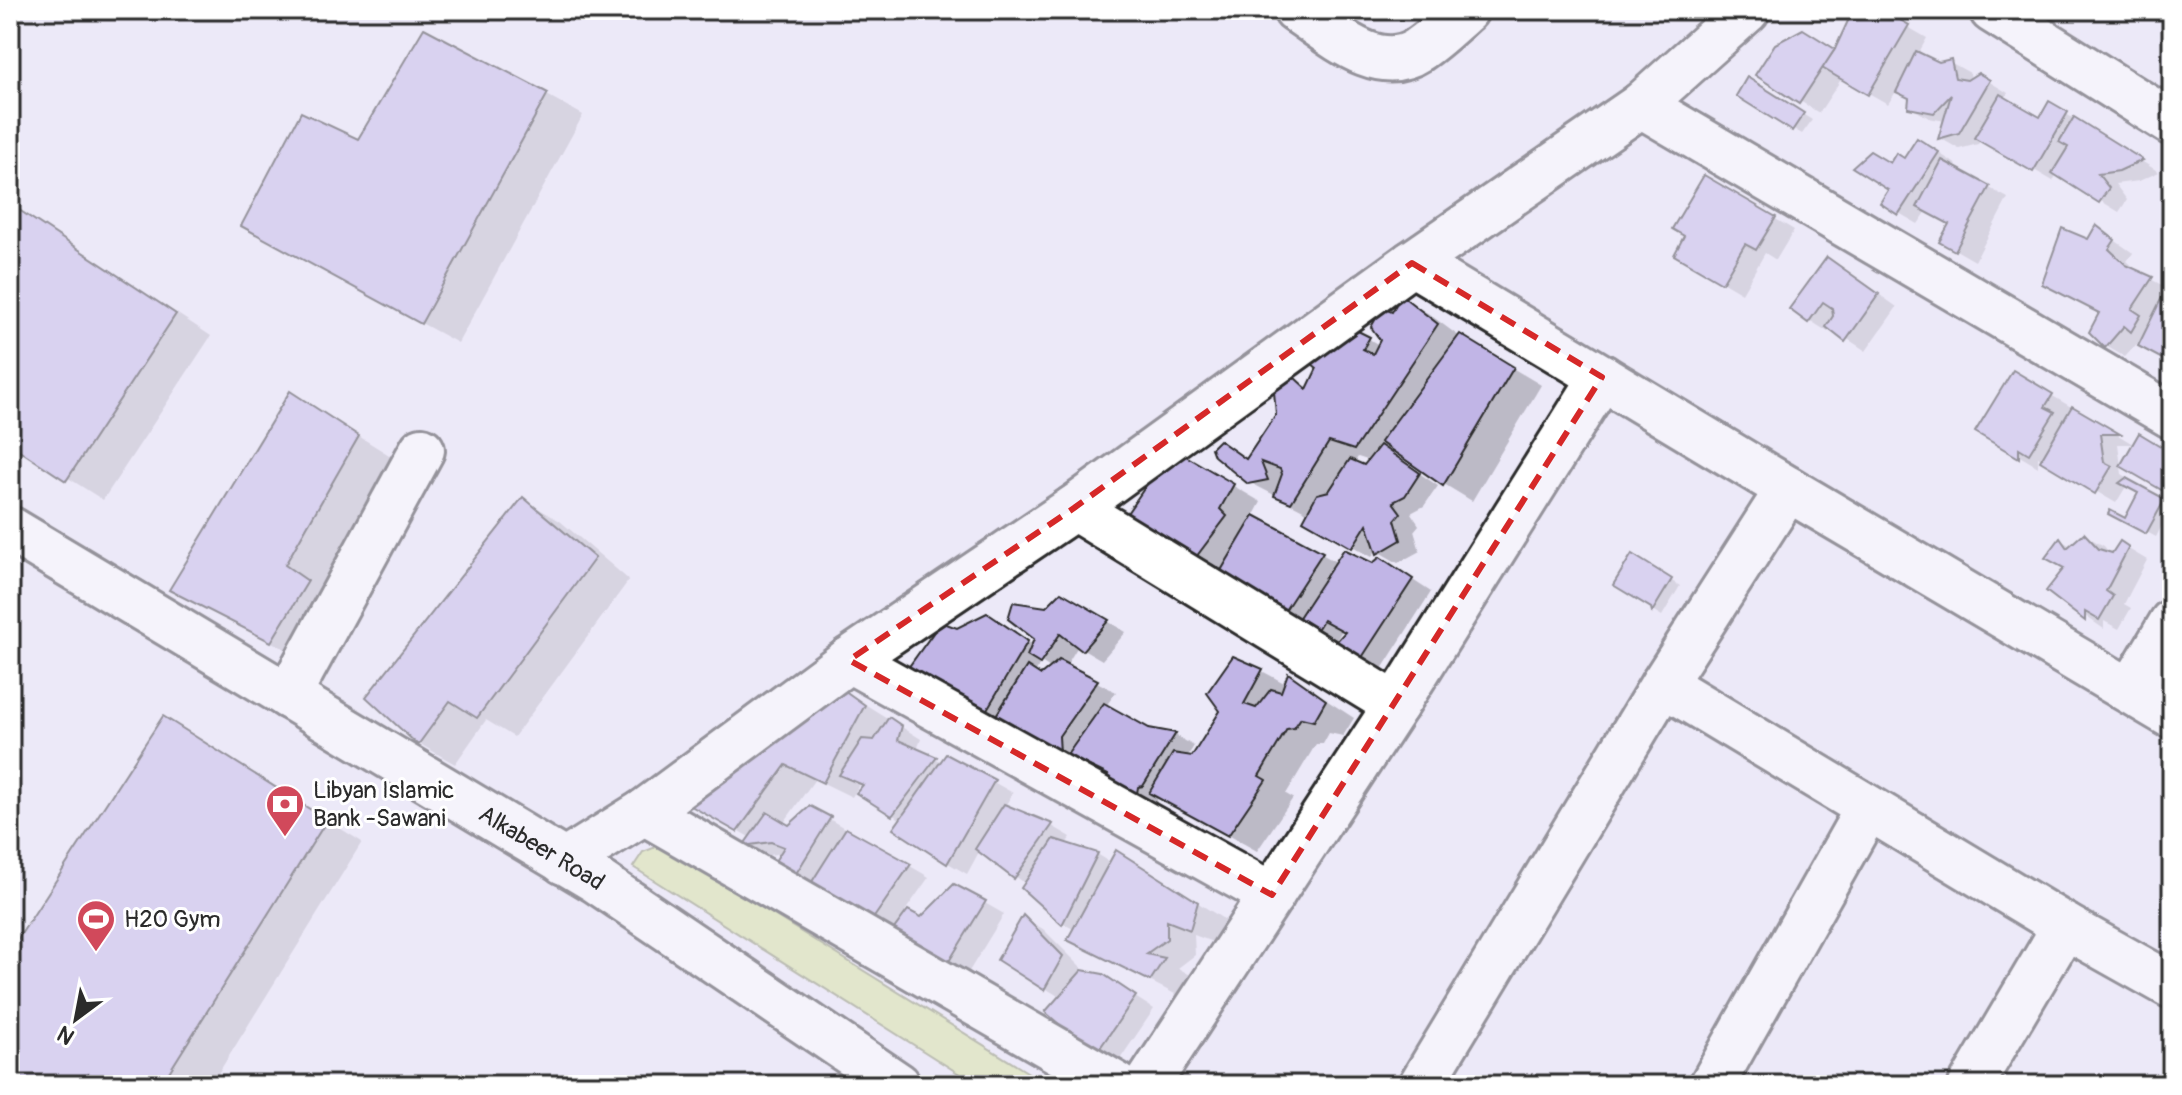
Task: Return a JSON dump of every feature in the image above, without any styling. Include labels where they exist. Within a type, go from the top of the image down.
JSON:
[{"type":"street","points":[[1296,10],[1366,55],[1395,60],[1417,51],[1466,10]]},
{"type":"street","points":[[564,862],[644,812],[849,660],[1074,508],[1412,263],[1641,105],[1747,10]]},
{"type":"street","points":[[1992,10],[2172,123]]},
{"type":"street","points":[[1641,105],[2172,416]]},
{"type":"street","points":[[1412,263],[2172,716]]},
{"type":"street","points":[[1147,1085],[1396,705],[1602,377]]},
{"type":"street","points":[[288,696],[422,450]]},
{"type":"street","points":[[1421,1085],[1663,684],[1788,489]]},
{"type":"street","points":[[1074,508],[1396,705]]},
{"type":"street","name":"Alkabeer Road","points":[[10,529],[564,862],[898,1085]]},
{"type":"street","points":[[2131,691],[2172,622]]},
{"type":"street","points":[[849,660],[1272,895]]},
{"type":"street","points":[[1663,684],[2065,926],[2172,986]]},
{"type":"street","points":[[1712,1085],[1868,808]]},
{"type":"street","points":[[644,812],[1117,1085]]},
{"type":"street","points":[[1971,1085],[2065,926]]},
{"type":"highlighted area","points":[[1412,263],[1602,377],[1272,895],[849,660],[1074,508]]},
{"type":"green space","points":[[661,845],[1048,1085],[977,1085],[633,867],[643,852]]},
{"type":"building","points":[[1853,10],[1882,10],[1909,25],[1868,95],[1822,68],[1835,49]]},
{"type":"building","points":[[424,28],[548,93],[421,324],[241,226],[301,112],[358,139]]},
{"type":"building","points":[[1803,29],[1835,49],[1799,104],[1755,75],[1775,44]]},
{"type":"building","points":[[1916,51],[1939,62],[1951,59],[1955,78],[1967,80],[1978,73],[1990,80],[1959,133],[1938,139],[1951,95],[1934,113],[1908,108],[1909,98],[1896,92]]},
{"type":"building","points":[[1747,77],[1804,113],[1792,131],[1736,96]]},
{"type":"building","points":[[2000,94],[2040,117],[2049,101],[2068,112],[2033,172],[1974,138]]},
{"type":"building","points":[[2074,117],[2143,160],[2119,171],[2098,174],[2109,188],[2099,203],[2052,173],[2068,147],[2059,142]]},
{"type":"building","points":[[1917,138],[1939,152],[1898,215],[1880,203],[1888,190],[1852,167],[1870,151],[1890,163],[1896,153],[1904,158]]},
{"type":"building","points":[[1942,160],[1990,186],[1955,251],[1939,242],[1949,224],[1917,207]]},
{"type":"building","points":[[1704,175],[1776,217],[1756,250],[1745,244],[1722,283],[1674,255],[1684,236],[1672,229]]},
{"type":"building","points":[[10,204],[176,314],[66,481],[10,444]]},
{"type":"building","points":[[2096,225],[2115,240],[2109,249],[2126,265],[2153,277],[2132,309],[2141,315],[2131,332],[2124,326],[2105,348],[2089,332],[2099,313],[2042,284],[2062,228],[2088,239]]},
{"type":"building","points":[[1827,257],[1879,294],[1845,342],[1826,327],[1833,316],[1832,308],[1823,302],[1808,323],[1789,309]]},
{"type":"building","points":[[2166,289],[2172,292],[2170,363],[2138,346]]},
{"type":"building","points":[[1401,295],[1438,324],[1354,450],[1329,442],[1291,503],[1274,496],[1282,474],[1280,469],[1261,462],[1268,480],[1248,484],[1214,456],[1211,448],[1219,440],[1246,459],[1276,414],[1274,392],[1294,377],[1307,389],[1317,368],[1306,359],[1350,327],[1370,337],[1363,349],[1373,354],[1380,340],[1371,327],[1382,308],[1392,312]]},
{"type":"building","points":[[1460,334],[1514,367],[1443,486],[1380,442]]},
{"type":"building","points":[[2013,370],[2053,394],[2045,407],[2055,412],[2029,454],[2019,448],[2019,458],[1975,432]]},
{"type":"building","points":[[290,391],[359,436],[285,565],[308,581],[271,642],[169,590]]},
{"type":"building","points":[[2072,406],[2120,434],[2100,434],[2104,462],[2112,466],[2095,494],[2040,461]]},
{"type":"building","points":[[2139,433],[2172,453],[2172,496],[2120,466]]},
{"type":"building","points":[[1380,445],[1420,473],[1405,496],[1393,502],[1401,513],[1395,520],[1401,540],[1377,554],[1367,524],[1352,548],[1303,520],[1317,494],[1329,491],[1350,459],[1364,465]]},
{"type":"building","points":[[1172,448],[1234,484],[1220,509],[1227,516],[1190,565],[1121,522]]},
{"type":"building","points":[[2126,478],[2165,499],[2146,534],[2108,514],[2110,510],[2125,518],[2138,493],[2119,483]]},
{"type":"building","points":[[523,497],[595,558],[477,718],[450,701],[418,745],[366,697]]},
{"type":"building","points":[[1254,515],[1323,552],[1280,618],[1216,579]]},
{"type":"building","points":[[2084,533],[2099,549],[2112,553],[2120,541],[2129,547],[2106,591],[2113,596],[2099,620],[2085,612],[2085,621],[2046,591],[2064,568],[2045,558],[2060,538],[2067,548]]},
{"type":"building","points":[[1344,549],[1373,563],[1380,557],[1413,579],[1361,659],[1334,644],[1345,632],[1323,620],[1313,636],[1296,622]]},
{"type":"building","points":[[1632,554],[1672,579],[1652,612],[1651,608],[1613,585]]},
{"type":"building","points":[[1061,592],[1109,620],[1082,651],[1060,634],[1040,664],[1027,656],[1034,639],[1008,619],[1013,602],[1046,607]]},
{"type":"building","points":[[987,613],[1028,641],[986,711],[908,668],[941,622],[957,628]]},
{"type":"building","points":[[1233,656],[1263,669],[1244,704],[1256,708],[1271,689],[1281,692],[1288,673],[1326,700],[1314,721],[1301,718],[1294,728],[1287,729],[1259,776],[1266,780],[1228,836],[1149,793],[1173,753],[1192,756],[1220,711],[1207,693]]},
{"type":"building","points":[[1059,660],[1098,680],[1059,736],[1060,753],[995,717],[1027,666],[1041,675]]},
{"type":"building","points":[[834,683],[865,705],[823,783],[786,765],[737,832],[677,798]]},
{"type":"building","points":[[1104,703],[1149,728],[1176,733],[1143,786],[1138,787],[1135,806],[1100,787],[1108,775],[1067,755]]},
{"type":"building","points":[[163,716],[327,820],[161,1085],[106,1085],[89,1074],[82,1085],[10,1085],[10,951]]},
{"type":"building","points":[[889,717],[902,726],[898,740],[937,757],[892,816],[856,793],[863,785],[839,775],[862,739],[874,740]]},
{"type":"building","points":[[946,754],[995,780],[947,864],[893,829]]},
{"type":"building","points":[[1004,804],[1053,824],[1014,879],[975,849]]},
{"type":"building","points":[[810,806],[831,817],[792,880],[770,869],[784,847],[771,842],[743,846],[767,812],[789,825]]},
{"type":"building","points":[[846,828],[911,864],[868,926],[808,888]]},
{"type":"building","points":[[1054,839],[1098,853],[1062,925],[1021,888]]},
{"type":"building","points":[[1116,850],[1198,902],[1190,930],[1167,921],[1167,939],[1146,954],[1165,958],[1150,981],[1067,940]]},
{"type":"building","points":[[954,884],[986,901],[948,963],[891,933],[908,910],[921,917]]},
{"type":"building","points":[[1023,915],[1063,956],[1044,990],[997,960]]},
{"type":"building","points":[[1082,970],[1103,974],[1136,996],[1095,1055],[1045,1012]]},
{"type":"place","name":"Libyan Islamic Bank -Sawani","points":[[285,838]]},
{"type":"place","name":"H2O Gym","points":[[96,953]]}]
